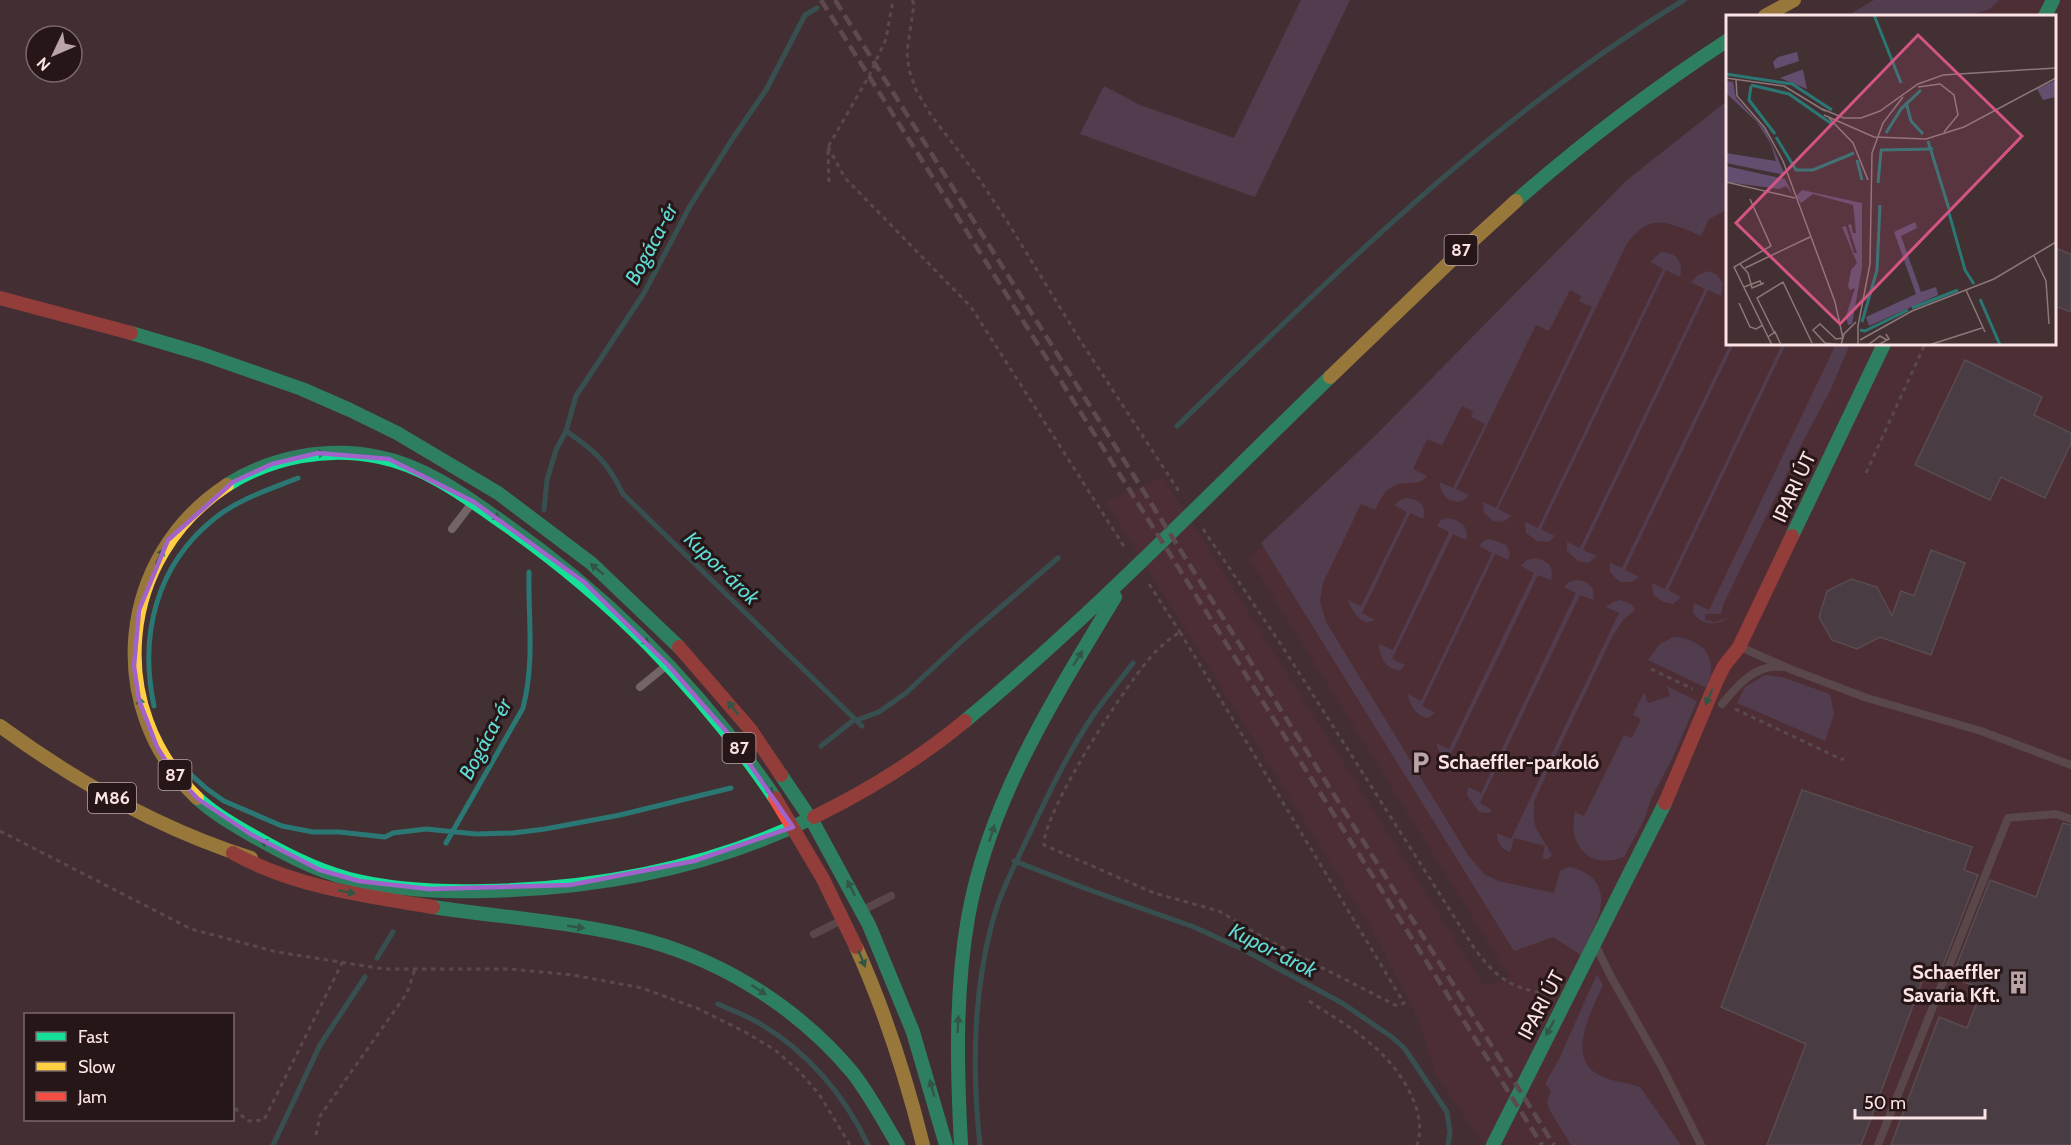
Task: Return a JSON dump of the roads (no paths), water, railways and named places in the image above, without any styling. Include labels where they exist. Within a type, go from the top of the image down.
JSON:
[{"type":"main road","points":[[1767,15],[1794,0]]},
{"type":"main road","points":[[2046,15],[2053,0]]},
{"type":"main road","name":"87","points":[[961,1145],[957,1060],[958,1008],[968,916],[977,881],[999,812],[1030,743],[1108,600],[1129,574],[1217,486],[1444,266],[1537,180],[1637,101],[1726,41]]},
{"type":"main road","points":[[0,298],[256,372],[322,398],[396,432],[441,457],[516,505],[548,528],[616,585],[664,629],[729,702],[764,747],[823,834],[887,962],[914,1031],[931,1086],[945,1145]]},
{"type":"main road","name":"IPARI ÚT","points":[[1493,1145],[1662,811],[1717,680],[1739,647],[1884,345]]},
{"type":"main road","name":"87","points":[[922,1145],[913,1102],[895,1042],[860,954],[815,864],[773,794],[731,737],[668,664],[584,582],[551,556],[474,502],[443,483],[406,465],[364,454],[318,453],[272,464],[233,482],[208,500],[178,527],[154,566],[139,610],[135,639],[134,666],[139,700],[157,747],[174,774],[198,799],[252,835],[320,870],[359,881],[466,891],[570,885],[657,870],[764,839],[822,814],[867,789],[955,729],[1108,600]]},
{"type":"main road","name":"IPARI ÚT","points":[[1662,811],[1729,707],[1739,647]]},
{"type":"main road","name":"M86","points":[[0,726],[52,762],[136,811],[184,834],[233,853],[303,873],[359,881]]},
{"type":"main road","points":[[233,853],[273,874],[336,890],[449,911],[610,932],[673,948],[698,958],[761,991],[806,1024],[865,1089],[898,1145]]},
{"type":"main road","name":"IPARI ÚT","points":[[1538,1085],[1626,884]]},
{"type":"lane","points":[[452,529],[474,502]]},
{"type":"lane","points":[[1739,647],[1867,698],[1981,731],[2071,765]]},
{"type":"lane","points":[[640,687],[668,664]]},
{"type":"lane","points":[[1729,707],[1742,683],[1759,670],[1777,667],[1790,669]]},
{"type":"lane","points":[[1878,1145],[2008,818],[2056,814],[2071,819]]},
{"type":"lane","points":[[862,910],[891,896]]},
{"type":"lane","points":[[814,934],[843,920]]},
{"type":"lane","points":[[1598,950],[1662,1067],[1701,1145]]},
{"type":"waterway","points":[[1177,426],[1357,254],[1482,145],[1614,45],[1684,0]]},
{"type":"waterway","name":"Bogáca-ér","points":[[544,510],[547,480],[556,450],[566,431],[576,396],[644,293],[690,206],[766,90],[805,15],[817,8]]},
{"type":"waterway","name":"Kupor-árok","points":[[566,431],[599,458],[623,494],[862,726]]},
{"type":"waterway","points":[[154,706],[150,679],[151,628],[166,579],[178,557],[195,537],[224,511],[255,495],[298,478]]},
{"type":"waterway","points":[[857,720],[879,712],[906,693],[965,638],[1058,558]]},
{"type":"waterway","name":"Bogáca-ér","points":[[446,843],[523,708],[530,657],[529,572]]},
{"type":"waterway","points":[[980,1145],[976,1090],[976,1034],[981,978],[995,912],[1012,870],[1067,759],[1094,714],[1133,663]]},
{"type":"waterway","points":[[821,746],[855,719]]},
{"type":"waterway","name":"Bogáca-ér","points":[[188,772],[224,801],[282,826],[313,832],[339,832],[385,837],[393,833],[426,829],[476,834],[545,829],[620,815],[731,788]]},
{"type":"waterway","name":"Kupor-árok","points":[[1014,861],[1194,927],[1242,949],[1342,1003],[1392,1037],[1405,1049],[1447,1112],[1450,1133],[1448,1145]]},
{"type":"waterway","name":"Bogáca-ér","points":[[377,958],[393,932]]},
{"type":"waterway","name":"Bogáca-ér","points":[[273,1145],[320,1045],[365,977]]},
{"type":"waterway","points":[[718,1004],[775,1033],[807,1060],[848,1108],[868,1145]]},
{"type":"railway","points":[[821,0],[1542,1145]]},
{"type":"railway","points":[[835,0],[1554,1145]]},
{"type":"place","name":"Schaeffler-parkoló","points":[[1420,762]]},
{"type":"place","name":"Schaeffler Savaria Kft.","points":[[2018,983]]}]
